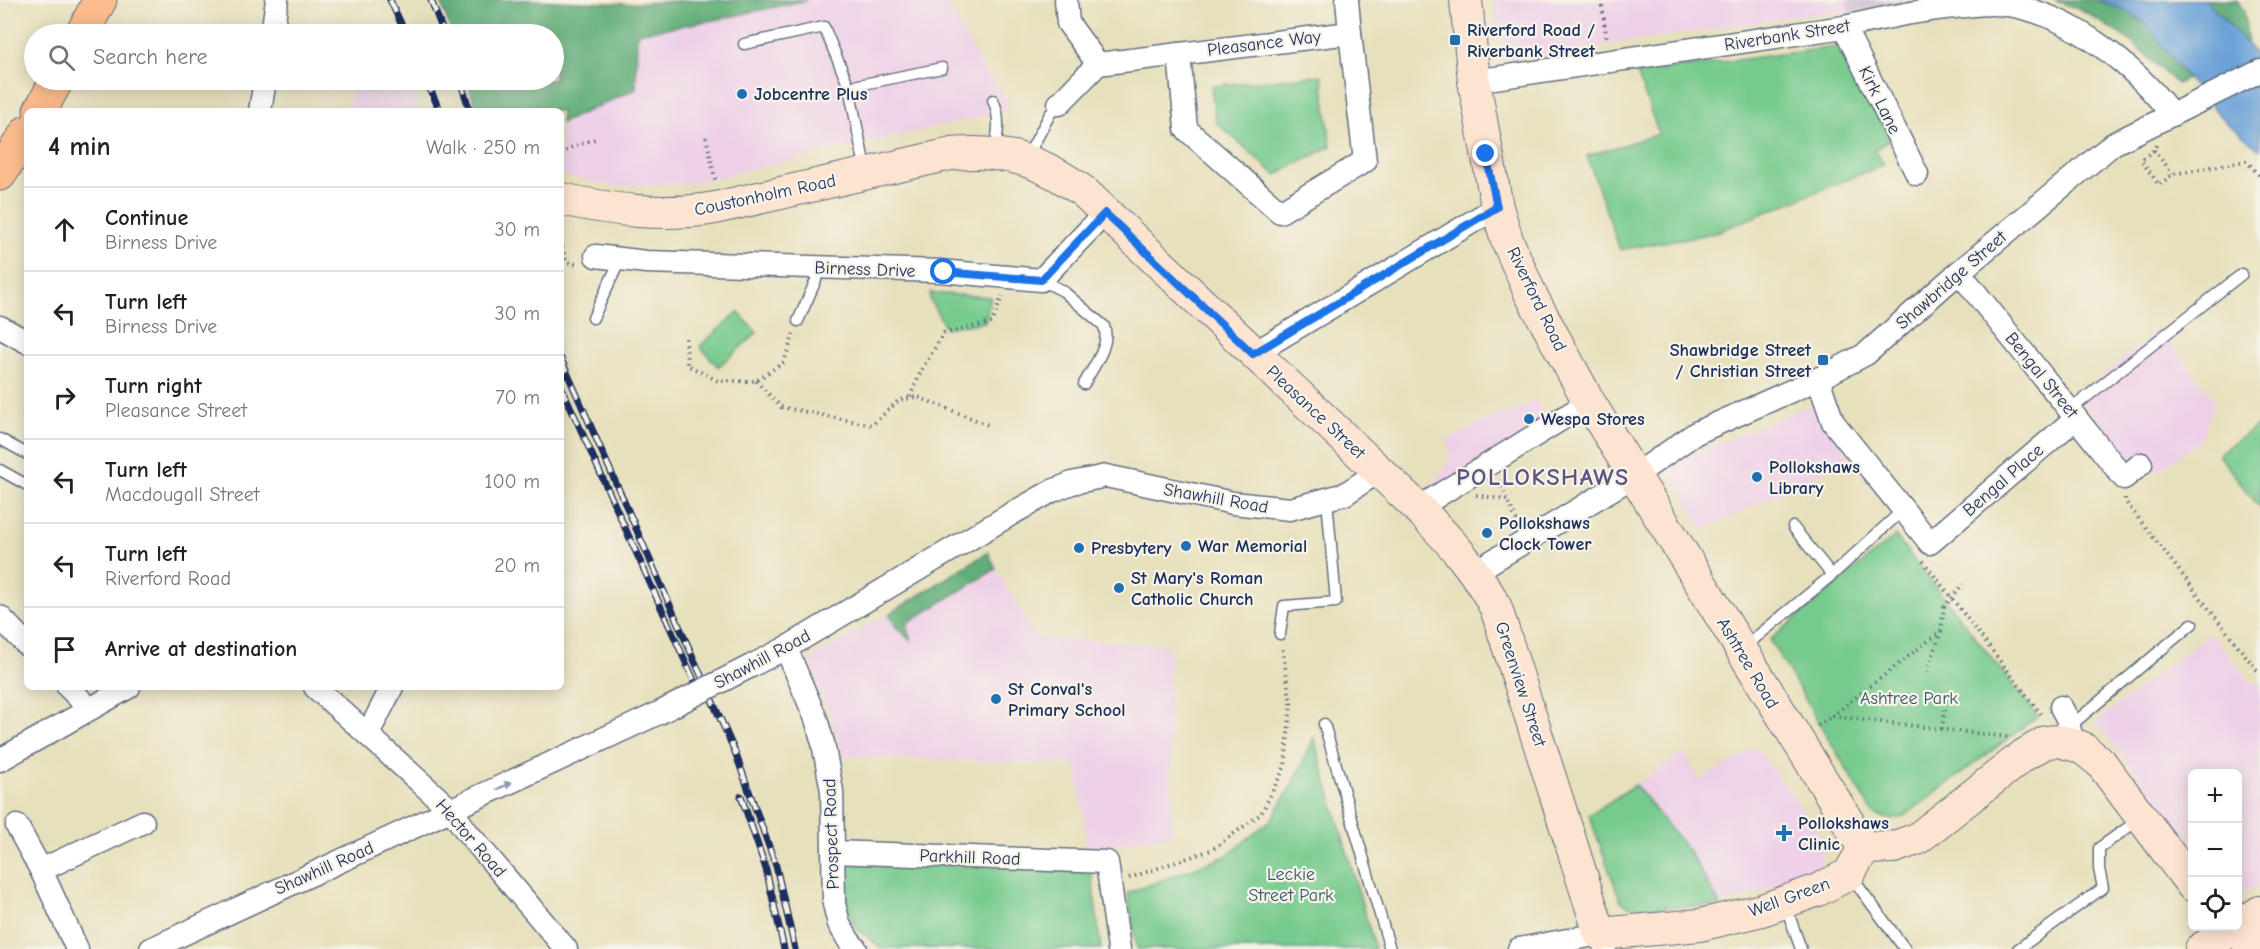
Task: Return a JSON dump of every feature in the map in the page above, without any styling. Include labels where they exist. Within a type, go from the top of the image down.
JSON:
[{"type":"main road","points":[[87,24],[100,0]]},
{"type":"main road","points":[[42,108],[52,90]]},
{"type":"main road","points":[[0,174],[24,137]]},
{"type":"street","points":[[273,24],[277,0]]},
{"type":"street","points":[[1059,104],[1098,64],[1068,23],[1066,0]]},
{"type":"street","points":[[1179,54],[1186,129],[1280,212],[1365,161],[1347,0]]},
{"type":"street","name":"Riverford Road","points":[[1466,0],[1474,81],[1497,207],[1507,240],[1531,295],[1589,402],[1634,476]]},
{"type":"street","name":"Riverbank Street","points":[[1474,81],[1844,27],[1897,15],[1978,4],[2006,4],[2035,11],[2062,23],[2113,54],[2138,75],[2172,115]]},
{"type":"street","name":"Kirk Lane","points":[[1844,27],[1897,157],[1917,174]]},
{"type":"street","name":"Pleasance Way","points":[[1098,64],[1350,33]]},
{"type":"street","name":"Shawbridge Street","points":[[1476,571],[1634,476],[1696,433],[1818,379],[1866,354],[1959,272],[2114,144],[2260,71]]},
{"type":"street","points":[[260,108],[263,90]]},
{"type":"street","name":"Coustonholm Road","points":[[564,200],[608,208],[667,213],[700,211],[936,156],[981,153]]},
{"type":"street","name":"Pleasance Street","points":[[981,153],[1026,159],[1060,175],[1083,192],[1379,471]]},
{"type":"street","points":[[1253,354],[1497,207]]},
{"type":"street","points":[[1041,280],[1105,213]]},
{"type":"street","name":"Birness Drive","points":[[597,256],[646,262],[940,271],[1041,280]]},
{"type":"street","name":"Bengal Street","points":[[1959,272],[2073,414],[2133,471]]},
{"type":"street","points":[[0,327],[24,340]]},
{"type":"street","points":[[1818,379],[1833,422],[1930,543]]},
{"type":"street","points":[[1418,508],[1589,402]]},
{"type":"street","name":"Bengal Place","points":[[1930,543],[2073,414]]},
{"type":"street","name":"Shawhill Road","points":[[151,949],[659,713],[786,648],[1013,513],[1052,491],[1072,483],[1106,476],[1222,501],[1290,509],[1345,494],[1379,471]]},
{"type":"street","name":"Greenview Street","points":[[1379,471],[1461,553],[1476,571],[1496,608],[1603,942]]},
{"type":"street","name":"Ashtree Road","points":[[1634,476],[1796,740],[1856,861]]},
{"type":"street","points":[[0,617],[24,642]]},
{"type":"street","name":"Prospect Road","points":[[786,648],[816,719],[829,770],[832,791],[834,904],[839,924],[856,949]]},
{"type":"street","points":[[71,690],[89,708]]},
{"type":"street","points":[[0,760],[123,690]]},
{"type":"street","name":"Hector Road","points":[[318,690],[452,811],[467,832],[566,949]]},
{"type":"street","points":[[368,734],[390,690]]},
{"type":"street","points":[[2068,726],[2101,764],[2188,879]]},
{"type":"street","name":"Well Green","points":[[1603,942],[1700,925],[1762,910],[1818,890],[1856,861],[1917,839],[2068,726]]},
{"type":"street","points":[[40,870],[143,822]]},
{"type":"street","points":[[17,826],[77,949]]},
{"type":"street","name":"Parkhill Road","points":[[834,852],[1109,873]]},
{"type":"street","points":[[1109,873],[1119,949]]},
{"type":"street","points":[[2222,940],[2260,912]]},
{"type":"street","points":[[2222,940],[2260,942]]},
{"type":"street","points":[[1519,949],[1603,942]]},
{"type":"lane","points":[[744,44],[824,27],[849,87],[867,172]]},
{"type":"lane","points":[[849,87],[942,68]]},
{"type":"lane","points":[[981,153],[998,136],[998,110],[993,100]]},
{"type":"lane","points":[[1026,159],[1050,114],[1059,104]]},
{"type":"lane","points":[[593,318],[620,260]]},
{"type":"lane","points":[[798,321],[816,280],[818,267]]},
{"type":"lane","points":[[2073,414],[2242,274]]},
{"type":"lane","points":[[1041,280],[1063,291],[1104,326],[1105,343],[1084,384]]},
{"type":"lane","points":[[0,439],[24,452]]},
{"type":"lane","points":[[0,470],[24,483]]},
{"type":"lane","points":[[1280,634],[1284,606],[1336,602],[1327,500]]},
{"type":"lane","points":[[1741,650],[1832,574],[1904,509]]},
{"type":"lane","points":[[1793,526],[1832,574]]},
{"type":"lane","points":[[2068,726],[2192,624]]},
{"type":"lane","points":[[1324,724],[1390,949]]},
{"type":"lane","points":[[2018,949],[2103,888],[2099,869],[2099,848],[2140,818]]},
{"type":"lane","points":[[1856,861],[1905,949]]},
{"type":"lane","points":[[1784,902],[1801,949]]},
{"type":"path","points":[[1601,0],[1610,62]]},
{"type":"path","points":[[2172,115],[2154,150],[2141,160],[2159,185],[2174,174],[2246,161],[2260,176]]},
{"type":"path","points":[[706,137],[721,207]]},
{"type":"path","points":[[564,153],[570,148],[595,139]]},
{"type":"path","points":[[2154,150],[2174,174]]},
{"type":"path","points":[[910,398],[922,369],[944,333],[993,323],[1009,277]]},
{"type":"path","points":[[686,338],[687,365],[718,381],[756,381],[784,362],[798,321]]},
{"type":"path","points":[[756,381],[781,407],[872,425],[899,400],[918,397],[992,426]]},
{"type":"path","points":[[1490,462],[1526,541]]},
{"type":"path","points":[[2133,471],[2125,501],[2256,669],[2260,671]]},
{"type":"path","points":[[1930,543],[1921,555],[1923,561],[2042,715],[2068,726]]},
{"type":"path","points":[[1928,672],[1941,631],[1944,607],[1963,584]]},
{"type":"path","points":[[1796,740],[1832,716],[1941,631]]},
{"type":"path","points":[[1109,873],[1211,850],[1261,814],[1285,766],[1291,704],[1280,634]]},
{"type":"path","points":[[1942,729],[1945,709]]},
{"type":"path","points":[[1832,716],[2003,736],[2037,747]]},
{"type":"shaded area","points":[[807,0],[946,0],[983,69],[1011,102],[1000,112],[694,183],[614,187],[564,175],[564,122],[636,89],[637,33],[720,19]]},
{"type":"shaded area","points":[[1494,0],[1845,0],[1849,13],[1810,14],[1502,61]]},
{"type":"shaded area","points":[[1845,0],[1918,0],[1849,13]]},
{"type":"shaded area","points":[[352,90],[408,90],[417,108],[347,108]]},
{"type":"shaded area","points":[[2159,329],[2215,400],[2201,440],[2157,472],[2130,457],[2078,395]]},
{"type":"shaded area","points":[[1535,398],[1546,422],[1437,485],[1433,482],[1450,463],[1448,440],[1500,412],[1506,414],[1530,404]]},
{"type":"shaded area","name":"Pollokshaws Library","points":[[1818,402],[1849,459],[1703,530],[1666,466]]},
{"type":"shaded area","name":"St Conval's Primary School","points":[[996,569],[1037,638],[1169,645],[1172,834],[1088,848],[1076,764],[843,757],[834,726],[812,673],[813,658],[818,653],[889,614],[896,627],[911,639],[906,623]]},
{"type":"shaded area","points":[[2211,633],[2250,681],[2260,683],[2260,886],[2242,892],[2242,769],[2188,769],[2188,840],[2096,722]]},
{"type":"shaded area","points":[[1757,747],[1827,844],[1818,870],[1721,906],[1688,850],[1635,785],[1684,752],[1700,780]]},
{"type":"green space","points":[[444,0],[530,0],[628,4],[692,0],[807,0],[720,19],[637,33],[636,89],[564,122],[564,108],[476,108],[470,90],[564,90],[564,24],[449,24],[442,4]]},
{"type":"green space","points":[[2054,0],[2237,0],[2244,11],[2248,45],[2177,84],[2128,39],[2082,10]]},
{"type":"green space","points":[[1843,46],[1890,139],[1875,150],[1884,165],[1714,233],[1620,250],[1587,156],[1659,134],[1637,73]]},
{"type":"green space","points":[[1322,75],[1331,146],[1276,175],[1216,122],[1211,86]]},
{"type":"green space","points":[[930,293],[991,297],[985,322],[946,328],[930,300]]},
{"type":"green space","points":[[738,312],[757,333],[718,367],[700,346]]},
{"type":"green space","points":[[2260,424],[2260,508],[2218,454]]},
{"type":"green space","name":"Ashtree Park","points":[[1895,536],[2038,716],[1903,817],[1891,819],[1872,812],[1770,640]]},
{"type":"green space","points":[[988,552],[996,569],[907,623],[911,640],[896,627],[889,614]]},
{"type":"green space","name":"Leckie Street Park","points":[[1314,738],[1375,949],[1137,949],[1128,893],[1226,856],[1272,819],[1296,778]]},
{"type":"green space","points":[[1635,785],[1688,850],[1721,906],[1633,908],[1621,902],[1589,815]]},
{"type":"green space","points":[[846,862],[1091,869],[1101,949],[881,948],[855,927],[847,905]]},
{"type":"water","points":[[2097,0],[2206,0],[2260,61],[2260,150],[2227,123],[2187,78],[2149,27],[2127,11]]},
{"type":"railway","points":[[390,0],[401,24]]},
{"type":"railway","points":[[431,0],[440,24]]},
{"type":"railway","points":[[431,90],[439,108]]},
{"type":"railway","points":[[463,90],[469,108]]},
{"type":"railway","points":[[564,366],[735,752],[776,866],[795,949]]},
{"type":"railway","points":[[564,393],[701,696]]},
{"type":"railway","points":[[741,796],[766,869],[784,949]]},
{"type":"place","name":"Riverford Road / Riverbank Street","points":[[1455,40]]},
{"type":"place","name":"Jobcentre Plus","points":[[742,94]]},
{"type":"place","name":"Shawbridge Street / Christian Street","points":[[1823,360]]},
{"type":"place","name":"Wespa Stores","points":[[1529,419]]},
{"type":"place","name":"Pollokshaws Library","points":[[1757,477]]},
{"type":"place","name":"Pollokshaws Clock Tower","points":[[1487,533]]},
{"type":"place","name":"War Memorial","points":[[1186,546]]},
{"type":"place","name":"Presbytery","points":[[1079,548]]},
{"type":"place","name":"St Mary's Roman Catholic Church","points":[[1119,588]]},
{"type":"place","name":"St Conval's Primary School","points":[[996,699]]},
{"type":"place","name":"Pollokshaws Clinic","points":[[1784,833]]},
{"type":"district","name":"POLLOKSHAWS","points":[[1543,477]]},
{"type":"route","points":[[944,272],[1041,280],[1105,213],[1253,354],[1497,207],[1486,154]]}]
